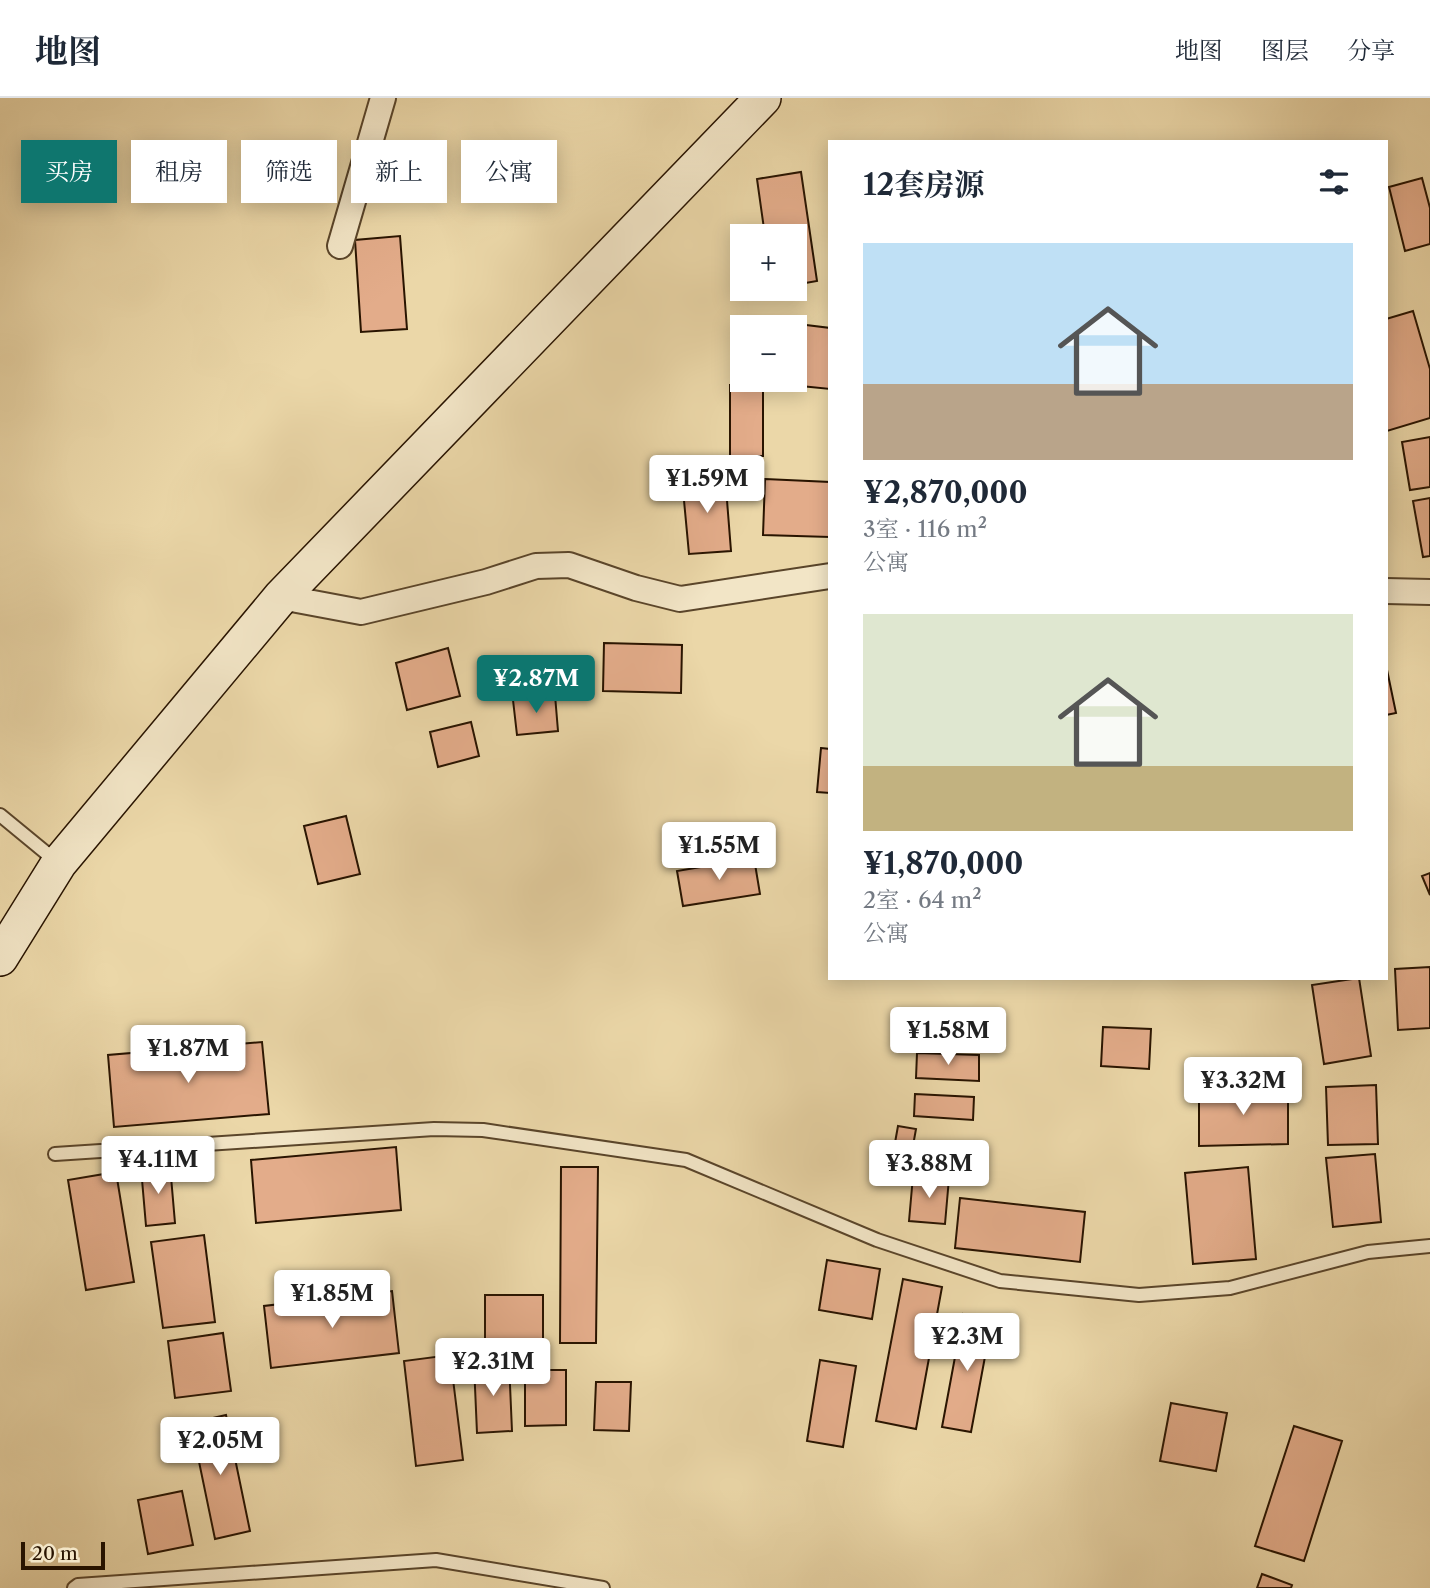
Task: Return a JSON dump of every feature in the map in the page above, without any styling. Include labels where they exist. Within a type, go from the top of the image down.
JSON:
[{"type":"street","points":[[340,246],[383,98]]},
{"type":"street","points":[[0,958],[59,863],[281,597],[763,98]]},
{"type":"street","points":[[281,597],[361,612],[486,582],[536,566],[569,565],[636,588],[680,599],[828,576]]},
{"type":"street","points":[[1388,591],[1430,592]]},
{"type":"lane","points":[[0,816],[59,863]]},
{"type":"lane","points":[[55,1154],[433,1129],[483,1130],[686,1160],[877,1240],[1000,1282],[1139,1295],[1230,1288],[1368,1252],[1430,1245]]},
{"type":"lane","points":[[74,1588],[78,1585],[436,1560],[603,1588]]},
{"type":"building","points":[[801,172],[817,281],[807,283],[807,224],[763,224],[757,179]]},
{"type":"building","points":[[1422,178],[1430,208],[1430,244],[1405,251],[1389,187]]},
{"type":"building","points":[[400,236],[407,329],[361,332],[355,240]]},
{"type":"building","points":[[1413,311],[1430,369],[1430,418],[1388,431],[1388,318]]},
{"type":"building","points":[[807,325],[828,328],[828,389],[807,387]]},
{"type":"building","points":[[730,392],[763,392],[763,456],[730,456]]},
{"type":"building","points":[[1430,437],[1430,487],[1410,490],[1402,442]]},
{"type":"building","points":[[725,475],[731,551],[689,554],[682,479]]},
{"type":"building","points":[[765,479],[828,482],[828,537],[763,535]]},
{"type":"building","points":[[1430,498],[1430,556],[1423,557],[1413,501]]},
{"type":"building","points":[[604,643],[682,645],[681,693],[603,691]]},
{"type":"building","points":[[448,648],[460,696],[407,710],[396,663]]},
{"type":"building","points":[[1388,675],[1396,713],[1388,715]]},
{"type":"building","points":[[555,695],[558,731],[517,735],[513,700]]},
{"type":"building","points":[[471,722],[479,756],[438,767],[430,732]]},
{"type":"building","points":[[821,748],[828,749],[828,793],[817,792]]},
{"type":"building","points":[[346,816],[360,874],[318,884],[304,826]]},
{"type":"building","points":[[754,858],[760,894],[683,906],[677,871]]},
{"type":"building","points":[[1430,873],[1430,895],[1422,876]]},
{"type":"building","points":[[1430,967],[1430,1028],[1398,1030],[1395,969]]},
{"type":"building","points":[[1359,980],[1371,1056],[1324,1064],[1312,985]]},
{"type":"building","points":[[1103,1027],[1151,1029],[1149,1069],[1101,1066]]},
{"type":"building","points":[[262,1042],[269,1114],[114,1127],[108,1055]]},
{"type":"building","points":[[917,1053],[979,1055],[979,1081],[916,1078]]},
{"type":"building","points":[[1376,1085],[1378,1144],[1328,1145],[1326,1087]]},
{"type":"building","points":[[1288,1088],[1288,1144],[1199,1146],[1199,1090]]},
{"type":"building","points":[[915,1094],[974,1097],[973,1120],[914,1116]]},
{"type":"building","points":[[898,1126],[916,1129],[907,1179],[889,1176]]},
{"type":"building","points":[[396,1147],[401,1210],[256,1223],[251,1160]]},
{"type":"building","points":[[1375,1154],[1381,1222],[1333,1227],[1326,1158]]},
{"type":"building","points":[[170,1165],[175,1223],[146,1226],[141,1168]]},
{"type":"building","points":[[561,1167],[598,1167],[596,1343],[560,1343]]},
{"type":"building","points":[[1248,1167],[1256,1259],[1193,1264],[1185,1173]]},
{"type":"building","points":[[116,1172],[134,1282],[86,1290],[68,1180]]},
{"type":"building","points":[[913,1176],[949,1178],[945,1224],[909,1221]]},
{"type":"building","points":[[960,1198],[1085,1212],[1080,1262],[955,1248]]},
{"type":"building","points":[[204,1235],[215,1322],[163,1328],[151,1242]]},
{"type":"building","points":[[827,1260],[880,1269],[872,1319],[819,1310]]},
{"type":"building","points":[[903,1279],[942,1287],[916,1429],[876,1421]]},
{"type":"building","points":[[392,1291],[399,1353],[271,1368],[264,1306]]},
{"type":"building","points":[[485,1295],[543,1295],[543,1343],[485,1344]]},
{"type":"building","points":[[963,1314],[992,1319],[971,1432],[942,1427]]},
{"type":"building","points":[[223,1333],[231,1391],[175,1398],[168,1341]]},
{"type":"building","points":[[450,1355],[463,1460],[416,1466],[404,1361]]},
{"type":"building","points":[[820,1360],[856,1366],[843,1447],[807,1441]]},
{"type":"building","points":[[509,1362],[512,1431],[477,1433],[474,1364]]},
{"type":"building","points":[[525,1370],[566,1370],[566,1425],[525,1426]]},
{"type":"building","points":[[596,1382],[631,1382],[629,1431],[594,1430]]},
{"type":"building","points":[[1171,1403],[1227,1413],[1216,1471],[1160,1461]]},
{"type":"building","points":[[226,1415],[250,1531],[215,1539],[191,1423]]},
{"type":"building","points":[[1294,1426],[1342,1441],[1304,1561],[1255,1546]]},
{"type":"building","points":[[182,1491],[193,1545],[148,1554],[138,1500]]},
{"type":"building","points":[[1262,1574],[1292,1585],[1291,1588],[1257,1588]]}]
